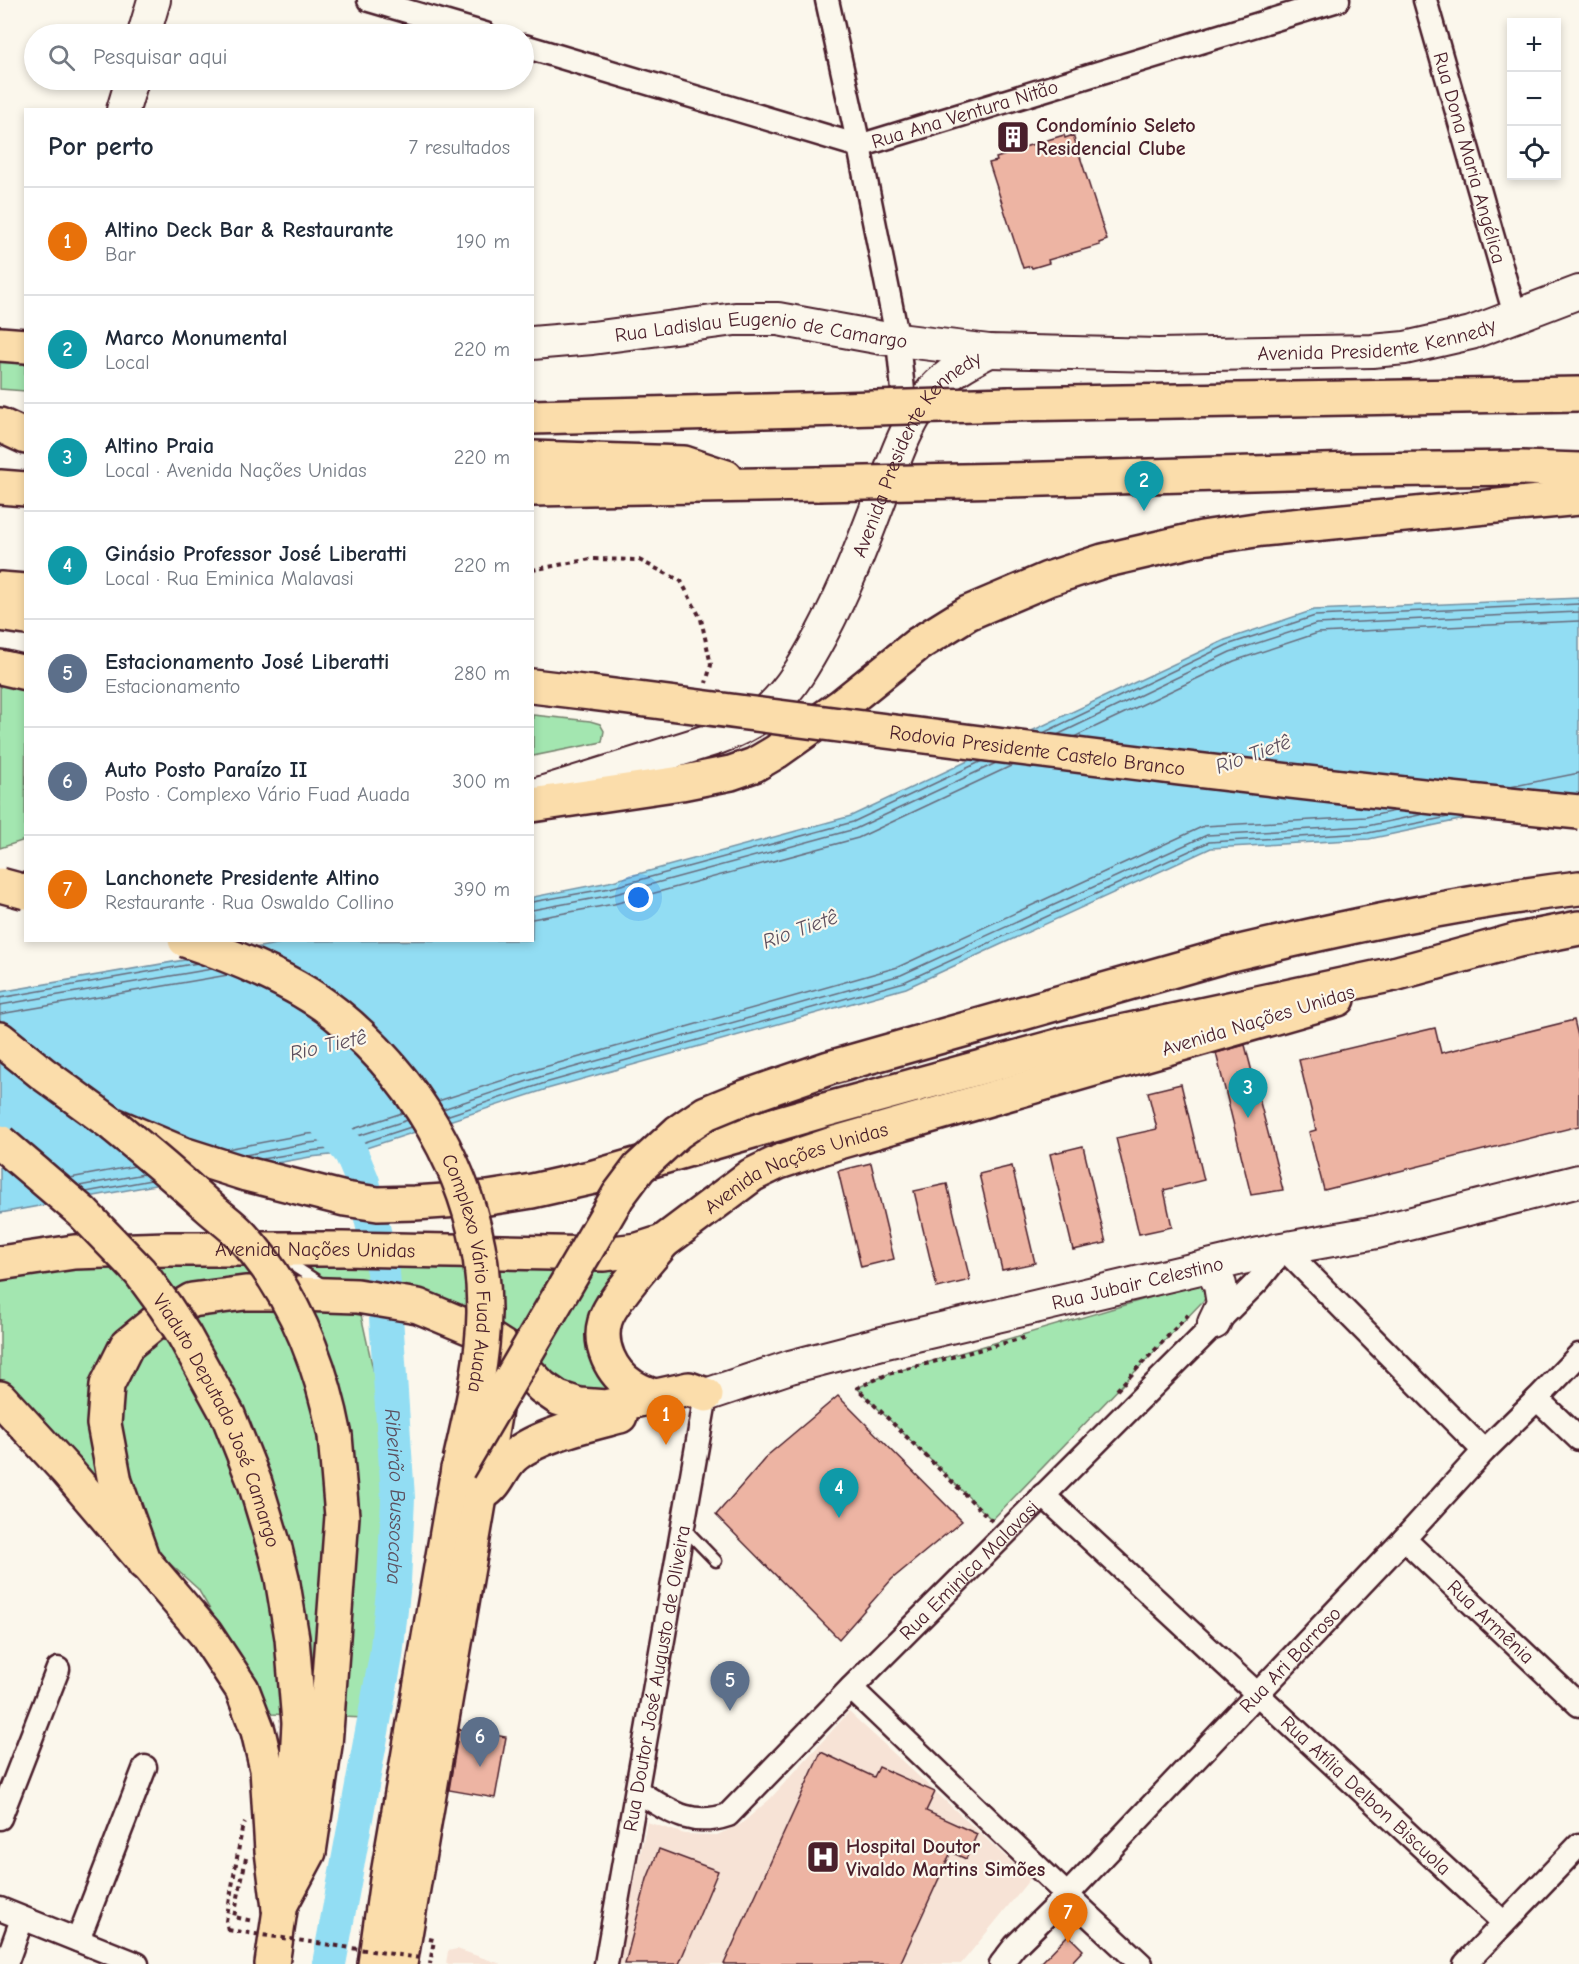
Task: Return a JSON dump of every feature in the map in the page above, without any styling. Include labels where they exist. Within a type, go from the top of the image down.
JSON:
[{"type":"main road","points":[[147,24],[154,0]]},
{"type":"main road","points":[[124,108],[129,90]]},
{"type":"main road","name":"Avenida Presidente Kennedy","points":[[534,794],[717,738],[740,729],[770,708],[792,683],[830,617],[857,562],[901,442],[916,414],[950,374],[989,351],[1158,355],[1372,351],[1405,348],[1471,333],[1579,292]]},
{"type":"main road","name":"Rua Ladislau Eugenio de Camargo","points":[[534,343],[756,318],[796,322],[898,341],[989,351]]},
{"type":"main road","points":[[0,338],[24,339]]},
{"type":"main road","points":[[0,344],[24,346]]},
{"type":"main road","points":[[540,413],[1579,394]]},
{"type":"main road","points":[[0,423],[24,421]]},
{"type":"main road","points":[[0,423],[24,436]]},
{"type":"main road","points":[[534,458],[684,463],[754,485]]},
{"type":"main road","points":[[534,489],[1010,480],[1356,470],[1522,468],[1579,470]]},
{"type":"main road","points":[[0,487],[24,489]]},
{"type":"main road","points":[[534,805],[681,783],[731,773],[754,765],[842,706],[918,644],[968,613],[1048,579],[1103,561],[1202,538],[1262,529],[1579,498]]},
{"type":"main road","points":[[0,589],[24,591]]},
{"type":"main road","points":[[0,614],[24,618]]},
{"type":"main road","points":[[0,667],[24,673]]},
{"type":"main road","name":"Rodovia Presidente Castelo Branco","points":[[534,686],[1184,767],[1579,812]]},
{"type":"main road","points":[[0,885],[24,891]]},
{"type":"main road","points":[[0,890],[24,885]]},
{"type":"main road","points":[[458,1469],[618,1196],[639,1168],[678,1132],[706,1113],[829,1068],[1231,954],[1364,923],[1515,896],[1579,888]]},
{"type":"main road","name":"Avenida Nações Unidas","points":[[0,1263],[74,1252],[168,1248],[604,1254],[638,1250],[663,1242],[752,1175],[779,1162],[839,1142],[1306,1009],[1359,991],[1394,974],[1518,940],[1579,928]]},
{"type":"main road","name":"Complexo Vário Fuad Auada","points":[[190,942],[282,979],[335,1012],[371,1045],[400,1079],[439,1136],[459,1181],[482,1269],[484,1313],[479,1373],[458,1469],[387,1880],[375,1964]]},
{"type":"main road","points":[[112,1124],[183,1154],[246,1174],[345,1199],[378,1204],[488,1198],[594,1177],[825,1110],[1070,1043],[1394,974]]},
{"type":"main road","points":[[0,1039],[112,1124],[241,1235],[275,1278],[293,1308],[318,1364],[335,1436],[342,1516],[325,1745],[309,1852],[278,1917]]},
{"type":"main road","name":"Viaduto Deputado José Camargo","points":[[0,1142],[82,1212],[140,1272],[189,1344],[228,1415],[255,1483],[282,1578],[292,1638],[299,1724],[294,1815],[288,1865],[278,1917]]},
{"type":"main road","name":"Rua Jubair Celestino","points":[[706,1395],[790,1367],[882,1343],[1280,1250],[1377,1232],[1577,1183]]},
{"type":"main road","points":[[653,1396],[631,1386],[620,1375],[607,1356],[602,1337],[605,1319],[618,1297],[663,1242]]},
{"type":"main road","points":[[1205,1315],[1223,1304],[1220,1285],[1210,1266]]},
{"type":"main road","points":[[144,1563],[116,1482],[104,1424],[107,1385],[127,1345],[154,1323],[192,1300],[245,1293],[348,1296],[417,1306],[478,1331],[503,1347],[542,1387],[558,1398],[579,1405],[606,1407],[689,1389],[706,1395]]},
{"type":"main road","points":[[410,1961],[479,1496],[493,1431],[503,1347]]},
{"type":"main road","points":[[479,1496],[493,1488],[506,1462],[530,1445],[586,1425],[706,1395]]},
{"type":"main road","points":[[0,1398],[67,1471],[205,1633],[242,1689],[258,1731],[267,1769],[278,1917],[272,1964]]},
{"type":"street","points":[[369,0],[451,24]]},
{"type":"street","points":[[827,0],[898,341],[907,431]]},
{"type":"street","name":"Rua Ana Ventura Nitão","points":[[534,49],[859,146],[1338,0]]},
{"type":"street","name":"Rua Dona Maria Angélica","points":[[1425,0],[1515,315]]},
{"type":"street","points":[[1280,1250],[1484,1451]]},
{"type":"street","name":"Rua Eminica Malavasi","points":[[637,1791],[684,1818],[717,1819],[729,1815],[851,1688],[1006,1534],[1205,1315],[1258,1280],[1275,1260],[1280,1250]]},
{"type":"street","name":"Rua Ari Barroso","points":[[1001,1964],[1015,1946],[1404,1539],[1484,1451],[1579,1355]]},
{"type":"street","name":"Rua Doutor José Augusto de Oliveira","points":[[606,1964],[706,1395]]},
{"type":"street","points":[[1537,1399],[1579,1439]]},
{"type":"street","name":"Rua Atília Delbon Biscuola","points":[[1043,1495],[1504,1923]]},
{"type":"street","name":"Rua Armênia","points":[[1404,1539],[1579,1705]]},
{"type":"street","points":[[0,1818],[58,1669]]},
{"type":"street","points":[[851,1688],[1141,1964]]},
{"type":"street","points":[[78,1940],[146,1767]]},
{"type":"street","points":[[1465,1964],[1579,1845]]},
{"type":"street","points":[[0,1910],[134,1964]]},
{"type":"street","points":[[6,1964],[22,1919]]},
{"type":"lane","points":[[268,1249],[348,1296]]},
{"type":"lane","points":[[682,1527],[716,1561]]},
{"type":"path","points":[[534,570],[591,559],[639,560],[681,581],[701,619],[711,665],[706,686]]},
{"type":"path","points":[[1114,1392],[1205,1315]]},
{"type":"path","points":[[1006,1534],[857,1388],[888,1374],[1033,1335]]},
{"type":"path","points":[[251,1831],[246,1821],[242,1828],[226,1921],[228,1930],[410,1961]]},
{"type":"path","points":[[247,1852],[234,1917],[278,1917]]},
{"type":"shaded area","name":"Hospital Doutor Vivaldo Martins Simões","points":[[849,1712],[1030,1879],[961,1964],[617,1964],[647,1822],[685,1834],[717,1835],[741,1824],[770,1799]]},
{"type":"shaded area","points":[[457,1949],[501,1964],[446,1964],[448,1951]]},
{"type":"green space","points":[[0,346],[24,347],[24,391],[0,389]]},
{"type":"green space","points":[[0,678],[24,683],[24,840],[0,848]]},
{"type":"green space","points":[[534,715],[600,724],[604,731],[602,742],[534,756]]},
{"type":"green space","points":[[638,1250],[605,1319],[631,1386],[579,1405],[503,1347],[357,1297],[386,1428],[385,1584],[365,1718],[271,1714],[198,1589],[67,1471],[0,1398],[0,1263]]},
{"type":"green space","points":[[1207,1281],[1205,1299],[992,1520],[857,1388],[888,1374]]},
{"type":"water","name":"Rio Tietê","points":[[1579,598],[1579,795],[1369,839],[1211,848],[906,988],[547,1089],[351,1153],[310,1157],[0,1213],[0,992],[288,942],[534,942],[534,897],[609,882],[851,816],[1225,640],[1314,610]]},
{"type":"building","points":[[1064,135],[1065,138],[1073,135],[1107,240],[1099,243],[1100,245],[1048,260],[1049,263],[1023,268],[989,163],[1012,153],[1011,151]]},
{"type":"building","points":[[1574,1020],[1579,1040],[1579,1126],[1324,1190],[1309,1132],[1316,1130],[1299,1060],[1435,1028],[1441,1053]]},
{"type":"building","points":[[1245,1045],[1283,1190],[1251,1195],[1216,1053]]},
{"type":"building","points":[[1181,1084],[1204,1180],[1164,1190],[1172,1227],[1139,1234],[1116,1138],[1157,1129],[1148,1092]]},
{"type":"building","points":[[1083,1146],[1106,1243],[1073,1250],[1050,1154]]},
{"type":"building","points":[[871,1163],[894,1259],[861,1267],[838,1171]]},
{"type":"building","points":[[1012,1166],[1035,1263],[1002,1270],[979,1174]]},
{"type":"building","points":[[947,1184],[970,1280],[937,1288],[914,1191]]},
{"type":"building","points":[[838,1396],[962,1521],[892,1579],[839,1639],[716,1515],[768,1455]]},
{"type":"building","points":[[459,1729],[506,1737],[495,1798],[449,1790]]},
{"type":"building","points":[[821,1752],[874,1777],[879,1767],[935,1792],[926,1811],[977,1834],[966,1859],[951,1852],[900,1964],[724,1964]]},
{"type":"building","points":[[659,1849],[718,1871],[679,1964],[625,1964],[647,1879]]},
{"type":"building","points":[[1068,1935],[1083,1950],[1070,1964],[1040,1964]]},
{"type":"waterway","name":"Ribeirão Bussocaba","points":[[322,1118],[351,1153],[363,1182],[383,1272],[398,1498],[394,1582],[386,1656],[329,1964]]},
{"type":"place","name":"Condomínio Seleto Residencial Clube","points":[[1013,137]]},
{"type":"place","name":"Marco Monumental","points":[[1144,511]]},
{"type":"place","name":"Altino Praia","points":[[1248,1118]]},
{"type":"place","name":"Altino Deck Bar & Restaurante","points":[[666,1445]]},
{"type":"place","name":"Ginásio Professor José Liberatti","points":[[839,1518]]},
{"type":"place","name":"Estacionamento José Liberatti","points":[[730,1711]]},
{"type":"place","name":"Auto Posto Paraízo II","points":[[480,1767]]},
{"type":"place","name":"Hospital Doutor Vivaldo Martins Simões","points":[[823,1857]]},
{"type":"place","name":"Lanchonete Presidente Altino","points":[[1068,1943]]}]
